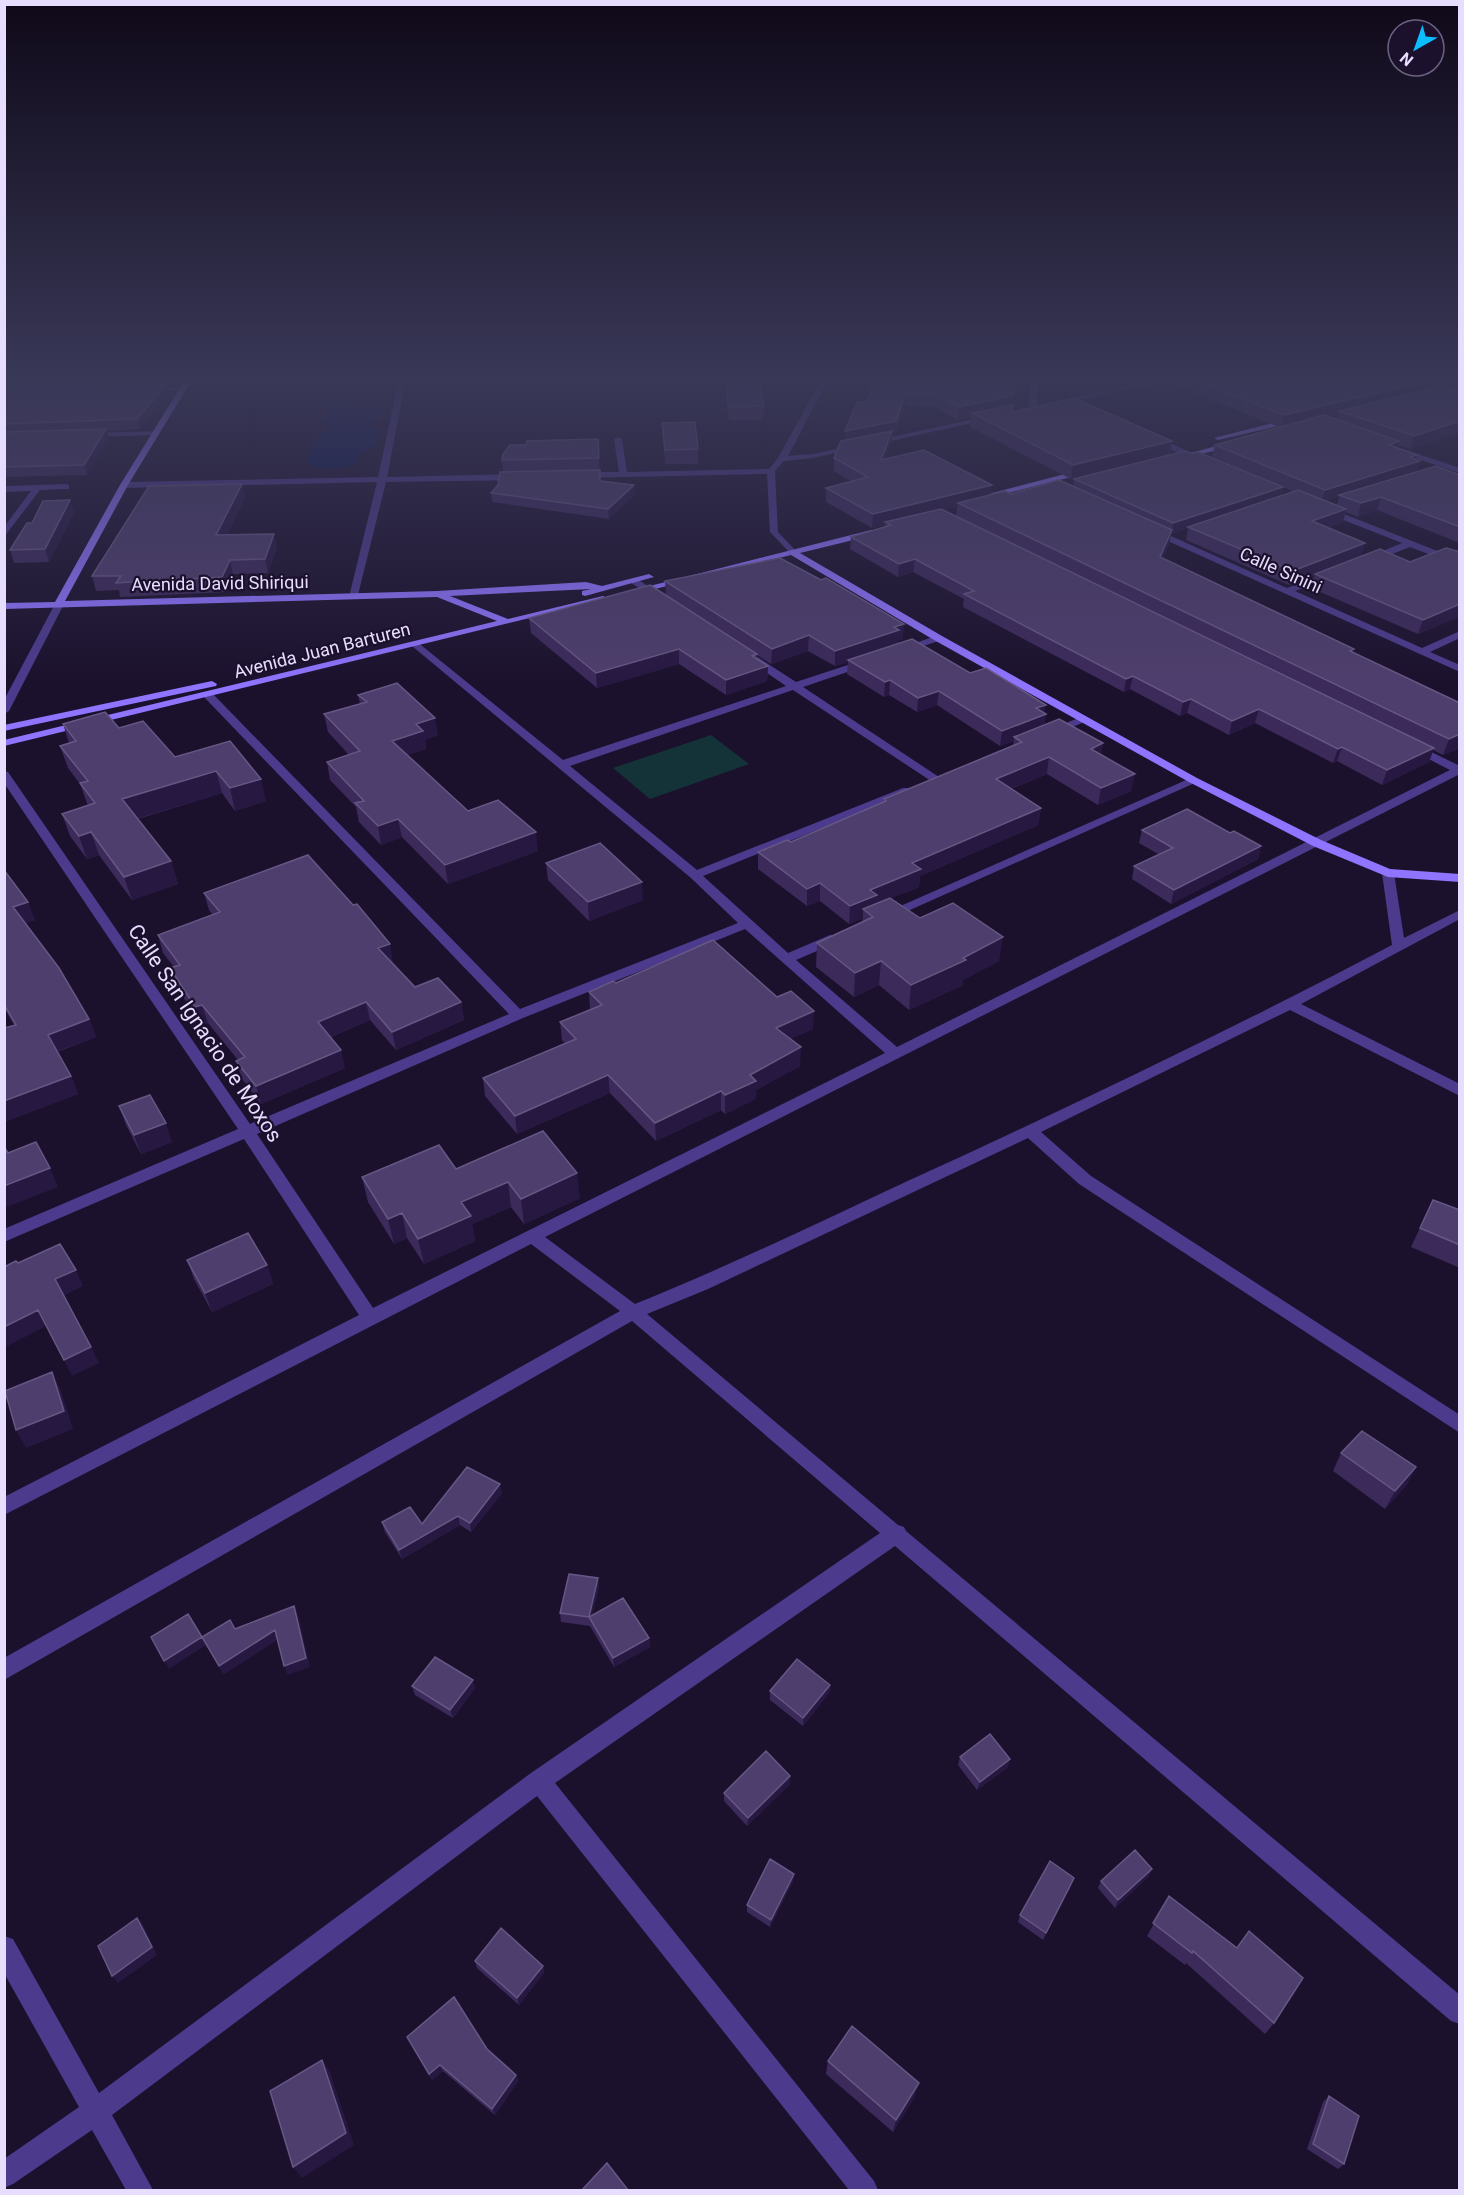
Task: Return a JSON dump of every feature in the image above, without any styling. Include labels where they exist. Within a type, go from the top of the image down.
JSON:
[{"type":"main road","points":[[60,604],[127,480]]},
{"type":"main road","points":[[958,502],[1045,480]]},
{"type":"main road","points":[[976,507],[1083,480]]},
{"type":"main road","points":[[788,548],[877,522]]},
{"type":"main road","points":[[788,548],[884,530]]},
{"type":"main road","points":[[788,548],[938,638],[1083,719],[1193,780],[1317,843],[1388,873],[1460,878]]},
{"type":"main road","name":"Avenida Juan Barturen","points":[[4,728],[216,683],[634,581],[788,548]]},
{"type":"main road","name":"Avenida Juan Barturen","points":[[4,742],[648,588],[788,548]]},
{"type":"main road","name":"Avenida David Shiriqui","points":[[4,606],[354,597],[586,585],[603,589],[613,596]]},
{"type":"main road","name":"Avenida David Shiriqui","points":[[437,594],[505,621]]},
{"type":"street","points":[[124,485],[360,480]]},
{"type":"street","points":[[354,597],[382,480]]},
{"type":"street","points":[[771,480],[774,532],[788,548]]},
{"type":"street","points":[[4,489],[66,487]]},
{"type":"street","points":[[4,534],[37,488]]},
{"type":"street","points":[[1332,505],[1317,507],[1460,563]]},
{"type":"street","name":"Calle Sinini","points":[[1141,525],[1460,669]]},
{"type":"street","points":[[1172,539],[1184,535]]},
{"type":"street","points":[[1354,566],[1409,544]]},
{"type":"street","points":[[1448,559],[1460,554]]},
{"type":"street","points":[[1288,591],[1343,570]]},
{"type":"street","points":[[634,581],[667,601]]},
{"type":"street","points":[[4,711],[60,604]]},
{"type":"street","points":[[1422,652],[1460,634]]},
{"type":"street","points":[[563,764],[938,638]]},
{"type":"street","points":[[416,644],[695,875],[747,924],[894,1053]]},
{"type":"street","points":[[695,875],[930,781],[745,653]]},
{"type":"street","points":[[208,694],[518,1015]]},
{"type":"street","points":[[1041,736],[1083,719]]},
{"type":"street","points":[[1405,743],[1459,769]]},
{"type":"street","points":[[4,1507],[370,1317],[1317,843],[1459,769]]},
{"type":"street","name":"Calle San Ignacio de Moxos","points":[[4,774],[247,1131],[370,1317]]},
{"type":"street","points":[[876,920],[1193,780]]},
{"type":"street","points":[[1388,873],[1399,946]]},
{"type":"street","points":[[4,1670],[633,1312],[702,1284],[1030,1131],[1290,1004],[1460,914]]},
{"type":"street","points":[[4,1236],[518,1015],[747,924]]},
{"type":"street","points":[[788,958],[843,934]]},
{"type":"street","points":[[1290,1004],[1460,1091]]},
{"type":"street","points":[[1030,1131],[1085,1180],[1460,1425]]},
{"type":"street","points":[[532,1236],[633,1312],[897,1533],[1460,2012]]},
{"type":"street","points":[[4,2175],[96,2111],[539,1781],[897,1533]]},
{"type":"street","points":[[539,1781],[865,2190]]},
{"type":"street","points":[[4,1948],[140,2190]]},
{"type":"green space","points":[[711,735],[749,764],[650,799],[613,768]]},
{"type":"building","points":[[499,480],[600,480],[634,485],[608,509],[491,493]]},
{"type":"building","points":[[855,480],[983,480],[992,485],[873,514],[826,488]]},
{"type":"building","points":[[1060,480],[1172,530],[1160,557],[1354,649],[1350,651],[1460,703],[1460,734],[1449,739],[958,503],[1005,491],[1011,494]]},
{"type":"building","points":[[1077,480],[1267,480],[1283,487],[1173,523]]},
{"type":"building","points":[[1302,480],[1356,480],[1325,490]]},
{"type":"building","points":[[1388,480],[1460,480],[1460,527],[1381,497],[1361,503],[1339,495]]},
{"type":"building","points":[[242,484],[216,535],[274,534],[265,559],[230,560],[222,577],[116,583],[121,576],[92,576],[149,486]]},
{"type":"building","points":[[1298,490],[1346,509],[1312,521],[1365,543],[1293,571],[1188,527]]},
{"type":"building","points":[[70,500],[45,549],[10,550],[27,523],[32,523],[43,501]]},
{"type":"building","points":[[941,509],[1434,748],[1387,770],[1342,747],[1338,749],[1259,709],[1232,721],[1191,699],[1183,702],[1133,676],[1126,679],[964,594],[974,591],[915,559],[899,564],[851,537],[891,525],[885,522]]},
{"type":"building","points":[[1446,548],[1460,552],[1460,604],[1423,620],[1315,574],[1380,549],[1410,562]]},
{"type":"building","points":[[780,558],[821,580],[826,578],[904,624],[894,627],[899,630],[835,651],[809,635],[772,649],[665,581]]},
{"type":"building","points":[[650,585],[757,654],[752,656],[768,666],[726,680],[679,649],[596,673],[529,618]]},
{"type":"building","points":[[912,639],[970,673],[986,668],[1046,705],[1036,708],[1046,714],[1002,731],[939,691],[918,698],[890,680],[885,682],[848,660]]},
{"type":"building","points":[[397,683],[435,718],[416,724],[423,731],[392,741],[468,811],[498,800],[536,832],[445,865],[398,819],[378,826],[355,803],[364,801],[327,762],[360,751],[324,714],[367,702],[358,695]]},
{"type":"building","points":[[105,712],[119,728],[143,721],[175,757],[230,741],[261,779],[230,788],[216,771],[122,799],[171,861],[124,877],[91,832],[79,836],[62,814],[95,803],[80,783],[88,781],[60,746],[76,741],[63,724]]},
{"type":"building","points":[[1059,719],[1103,743],[1091,749],[1135,774],[1101,788],[1049,757],[996,779],[1041,808],[912,863],[921,869],[870,890],[877,895],[850,906],[820,883],[807,889],[758,852],[787,840],[791,842],[886,801],[884,799],[1022,742],[1014,737]]},
{"type":"building","points":[[1187,809],[1230,833],[1234,831],[1261,846],[1174,890],[1134,866],[1173,848],[1142,830]]},
{"type":"building","points":[[600,843],[642,882],[588,902],[546,863]]},
{"type":"building","points":[[308,855],[353,905],[357,904],[390,944],[378,948],[415,987],[438,978],[461,1002],[392,1032],[366,1002],[318,1022],[341,1050],[256,1086],[236,1061],[245,1057],[202,1005],[195,1007],[170,968],[180,965],[158,935],[220,912],[204,893]]},
{"type":"building","points":[[4,870],[28,902],[13,907],[59,968],[89,1019],[48,1035],[71,1076],[4,1101],[4,1028],[16,1025],[4,1004]]},
{"type":"building","points":[[890,898],[920,918],[953,903],[1003,937],[963,958],[966,960],[911,985],[881,961],[855,973],[817,943],[873,917],[863,909]]},
{"type":"building","points":[[713,940],[777,997],[791,991],[814,1011],[776,1028],[801,1047],[750,1075],[756,1081],[725,1095],[721,1091],[655,1123],[608,1075],[515,1116],[483,1078],[576,1039],[560,1022],[602,1005],[589,992],[613,981],[616,983]]},
{"type":"building","points":[[150,1095],[166,1123],[134,1135],[119,1106]]},
{"type":"building","points":[[543,1131],[577,1173],[521,1199],[508,1182],[461,1202],[471,1216],[418,1239],[402,1213],[388,1219],[362,1177],[439,1145],[456,1169]]},
{"type":"building","points":[[36,1142],[50,1168],[4,1186],[4,1146],[8,1153]]},
{"type":"building","points":[[1433,1200],[1460,1210],[1460,1245],[1420,1228]]},
{"type":"building","points":[[248,1233],[267,1265],[205,1293],[187,1260]]},
{"type":"building","points":[[60,1244],[76,1270],[55,1279],[91,1347],[64,1360],[38,1310],[4,1327],[4,1267]]},
{"type":"building","points":[[52,1372],[64,1411],[16,1430],[5,1391]]},
{"type":"building","points":[[1362,1431],[1416,1467],[1395,1491],[1341,1453]]},
{"type":"building","points":[[467,1467],[500,1484],[470,1523],[458,1516],[399,1550],[382,1522],[410,1507],[422,1524]]},
{"type":"building","points":[[569,1574],[598,1578],[589,1617],[560,1613]]},
{"type":"building","points":[[623,1598],[649,1638],[613,1658],[589,1617]]},
{"type":"building","points":[[294,1606],[306,1658],[284,1666],[275,1630],[219,1666],[202,1637],[230,1620],[235,1629]]},
{"type":"building","points":[[188,1614],[202,1637],[164,1661],[151,1637]]},
{"type":"building","points":[[435,1657],[473,1680],[450,1710],[412,1686]]},
{"type":"building","points":[[797,1659],[830,1685],[803,1718],[770,1691]]},
{"type":"building","points":[[990,1734],[1010,1759],[980,1782],[960,1757]]},
{"type":"building","points":[[766,1751],[790,1776],[748,1818],[724,1793]]},
{"type":"building","points":[[1135,1850],[1152,1869],[1118,1900],[1101,1881]]},
{"type":"building","points":[[770,1859],[794,1874],[771,1920],[747,1905]]},
{"type":"building","points":[[1050,1861],[1074,1878],[1046,1933],[1020,1915]]},
{"type":"building","points":[[1169,1896],[1237,1948],[1249,1931],[1303,1978],[1274,2023],[1193,1951],[1192,1953],[1153,1923]]},
{"type":"building","points":[[137,1918],[152,1947],[112,1976],[98,1946]]},
{"type":"building","points":[[501,1928],[543,1966],[517,1998],[475,1961]]},
{"type":"building","points":[[454,1997],[487,2049],[516,2075],[492,2109],[440,2065],[429,2074],[407,2037]]},
{"type":"building","points":[[852,2026],[919,2083],[896,2120],[828,2061]]},
{"type":"building","points":[[322,2060],[346,2133],[293,2167],[270,2091]]},
{"type":"building","points":[[1329,2096],[1359,2116],[1344,2164],[1313,2144]]},
{"type":"building","points":[[607,2163],[628,2190],[582,2190]]}]
